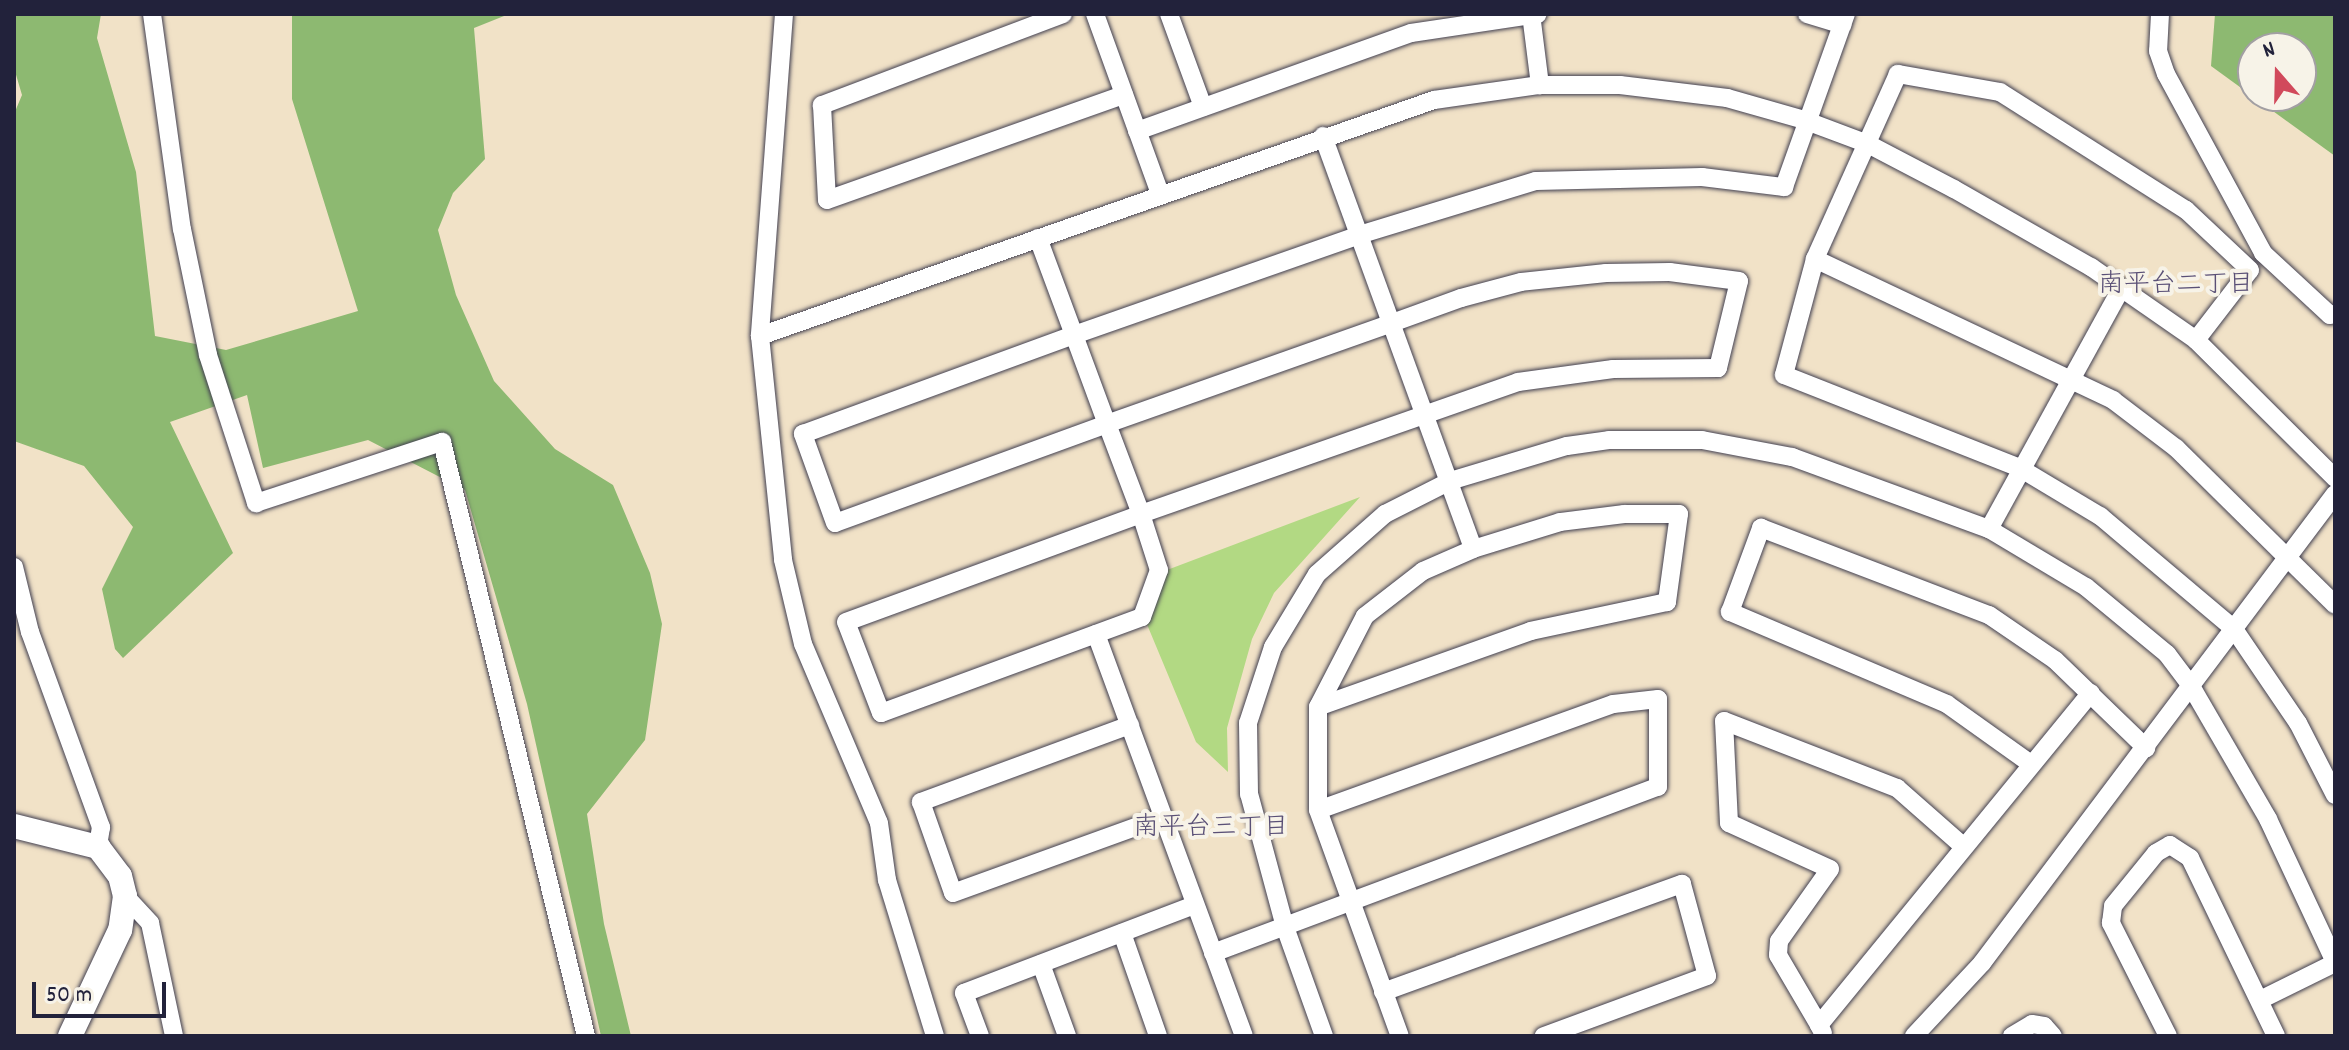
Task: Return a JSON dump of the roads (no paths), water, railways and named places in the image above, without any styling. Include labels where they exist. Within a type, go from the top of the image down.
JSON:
[{"type":"main road","points":[[14,826],[98,847],[114,861],[125,896],[117,938],[70,1036]]},
{"type":"street","points":[[152,14],[182,229],[208,355],[256,503],[442,442],[586,1036]]},
{"type":"street","points":[[784,14],[760,336],[783,560],[803,644],[879,823],[891,895],[935,1036]]},
{"type":"street","points":[[1063,14],[822,105],[827,200],[1124,95]]},
{"type":"street","points":[[1095,14],[1160,194]]},
{"type":"street","points":[[1169,14],[1203,107]]},
{"type":"street","points":[[1038,238],[1074,335],[1107,424],[1141,514],[1159,570],[1142,617],[881,713],[846,622],[1141,514],[1518,382],[1561,375],[1718,368],[1739,281],[1670,272],[1521,282],[1392,323],[1107,424],[835,523],[803,434],[1074,335],[1359,235],[1536,181],[1702,177],[1784,187],[1804,120],[1844,19],[1807,14]]},
{"type":"street","points":[[2160,14],[2158,51],[2166,74],[2263,253],[2330,315],[2335,314]]},
{"type":"street","points":[[1137,131],[1426,23],[1533,15],[1540,85]]},
{"type":"street","points":[[2196,340],[2250,270],[2186,210],[2000,92],[1898,74],[1815,259],[1784,375],[2018,467],[2100,516],[2234,629],[2298,723],[2335,795]]},
{"type":"street","points":[[760,336],[1323,136],[1434,100],[1540,85],[1620,85],[1727,98],[1804,120],[1868,144],[2091,267],[2196,340],[2335,478]]},
{"type":"street","points":[[1323,136],[1473,549]]},
{"type":"street","points":[[1815,259],[2113,400],[2176,448],[2335,605]]},
{"type":"street","points":[[1989,529],[2018,467],[2121,289]]},
{"type":"street","points":[[1324,1036],[1285,927],[1255,827],[1247,762],[1248,723],[1273,647],[1317,574],[1349,541],[1385,514],[1450,481],[1567,446],[1609,440],[1702,440],[1792,457],[1989,529],[2042,558],[2130,619],[2191,686],[2268,819],[2335,963],[2262,999]]},
{"type":"street","points":[[1914,1036],[1982,963],[2335,494]]},
{"type":"street","points":[[1318,707],[1531,631],[1667,602],[1679,514],[1560,522],[1473,549],[1423,571],[1365,616],[1318,707],[1318,810],[1349,903],[1400,1036]]},
{"type":"street","points":[[2031,764],[1947,704],[1730,612],[1761,528],[1989,615],[2055,660],[2146,748]]},
{"type":"street","points":[[14,567],[30,632],[101,827],[98,847]]},
{"type":"street","points":[[1096,634],[1244,1036]]},
{"type":"street","points":[[1964,847],[1897,788],[1724,721],[1729,823],[1830,869],[1779,941],[1778,955],[1822,1031],[1964,847],[2091,693]]},
{"type":"street","points":[[1213,953],[1658,787],[1658,699],[1613,704],[1318,810]]},
{"type":"street","points":[[1130,725],[921,802],[953,893],[1163,817]]},
{"type":"street","points":[[2318,762],[2335,752]]},
{"type":"street","points":[[2168,1036],[2111,923],[2113,906],[2156,853],[2170,845],[2190,858],[2262,999],[2276,1036]]},
{"type":"street","points":[[1383,992],[1682,884],[1707,976],[1544,1036]]},
{"type":"street","points":[[125,896],[150,923],[174,1036]]},
{"type":"street","points":[[980,1036],[964,993],[1195,905]]},
{"type":"street","points":[[1122,933],[1158,1036]]},
{"type":"street","points":[[1041,964],[1067,1036]]},
{"type":"street","points":[[2012,1036],[2032,1024],[2044,1026],[2053,1036]]},
{"type":"district","name":"南平台二丁目","points":[[2176,286]]},
{"type":"district","name":"南平台三丁目","points":[[1211,829]]}]
